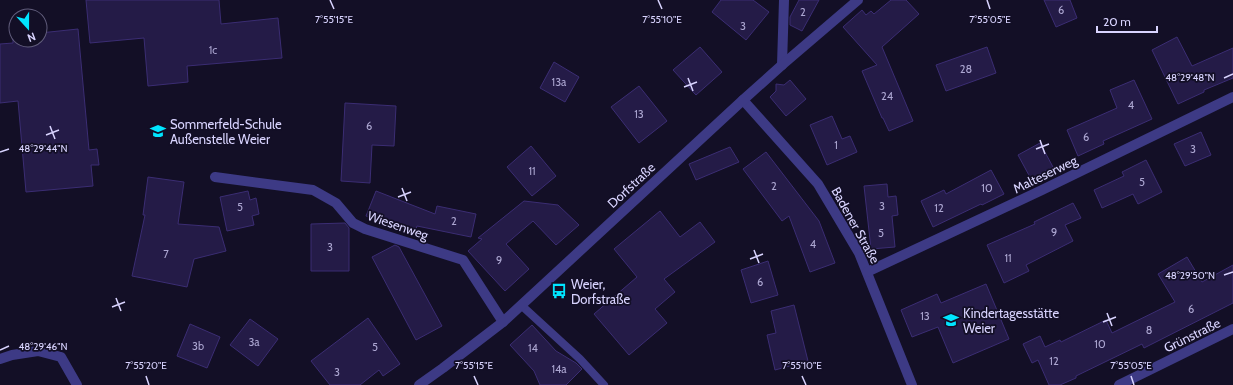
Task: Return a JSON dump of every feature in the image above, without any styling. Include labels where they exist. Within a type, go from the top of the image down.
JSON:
[{"type":"street","points":[[782,65],[784,0]]},
{"type":"street","name":"Dorfstraße","points":[[419,385],[502,322],[743,100],[858,0]]},
{"type":"street","name":"Malteserweg","points":[[867,272],[1233,98]]},
{"type":"street","name":"Badener Straße","points":[[743,100],[818,184],[859,253],[912,385]]},
{"type":"street","name":"Wiesenweg","points":[[215,177],[313,190],[336,203],[353,223],[365,229],[463,260],[502,322]]},
{"type":"street","name":"Grünstraße","points":[[1119,385],[1233,329]]},
{"type":"street","points":[[0,359],[12,355],[38,352],[61,357],[78,385]]},
{"type":"lane","points":[[521,305],[580,358],[604,385]]},
{"type":"building","points":[[86,0],[219,0],[221,24],[278,18],[282,58],[187,66],[188,82],[148,86],[144,38],[90,43]]},
{"type":"building","points":[[721,0],[753,0],[769,12],[746,40],[712,12]]},
{"type":"building","points":[[799,0],[819,0],[802,31],[790,25],[790,17]]},
{"type":"building","points":[[891,0],[906,0],[919,14],[882,47],[913,121],[889,131],[862,71],[877,65],[843,27],[862,10],[866,15],[871,11],[874,14]]},
{"type":"building","points":[[1044,0],[1070,0],[1077,18],[1056,27]]},
{"type":"building","points":[[78,29],[89,150],[97,149],[99,165],[91,165],[93,186],[26,192],[18,101],[0,103],[0,44],[8,43],[8,48],[48,48],[48,32]]},
{"type":"building","points":[[1177,37],[1192,66],[1233,48],[1233,78],[1204,90],[1204,92],[1178,104],[1152,50]]},
{"type":"building","points":[[700,47],[722,72],[696,95],[673,70]]},
{"type":"building","points":[[987,47],[996,73],[946,91],[936,65]]},
{"type":"building","points":[[554,62],[579,77],[565,102],[540,88]]},
{"type":"building","points":[[790,80],[806,99],[786,116],[770,97],[776,91],[776,84],[784,85]]},
{"type":"building","points":[[1134,80],[1152,119],[1103,141],[1104,144],[1078,156],[1067,130],[1117,108],[1110,90]]},
{"type":"building","points":[[639,86],[667,121],[639,143],[611,107]]},
{"type":"building","points":[[345,103],[396,106],[394,146],[372,145],[370,183],[341,181]]},
{"type":"building","points":[[832,116],[842,139],[850,136],[857,152],[827,165],[810,125]]},
{"type":"building","points":[[1201,132],[1211,155],[1185,166],[1174,144]]},
{"type":"building","points":[[1040,143],[1053,167],[1031,179],[1018,155]]},
{"type":"building","points":[[531,146],[556,176],[532,196],[507,167]]},
{"type":"building","points":[[730,147],[739,162],[696,180],[689,164]]},
{"type":"building","points":[[766,152],[819,221],[835,263],[810,272],[789,216],[782,221],[743,169]]},
{"type":"building","points":[[1146,160],[1162,192],[1138,204],[1133,194],[1102,208],[1094,190],[1124,176],[1122,172]]},
{"type":"building","points":[[991,170],[1004,194],[933,227],[921,201],[944,190],[946,194]]},
{"type":"building","points":[[148,177],[184,182],[178,224],[219,227],[226,251],[194,259],[187,287],[132,276],[145,215],[143,215]]},
{"type":"building","points":[[887,184],[888,197],[896,196],[898,215],[892,216],[895,247],[871,249],[864,186]]},
{"type":"building","points":[[248,191],[250,200],[256,198],[259,214],[252,216],[254,225],[227,231],[220,197]]},
{"type":"building","points":[[376,191],[435,214],[437,206],[476,214],[471,237],[417,226],[414,235],[366,216]]},
{"type":"building","points":[[524,201],[558,205],[579,225],[556,245],[533,221],[506,244],[529,269],[505,291],[468,251],[482,239],[478,238]]},
{"type":"building","points":[[1073,203],[1081,218],[1065,225],[1073,241],[1026,265],[1029,271],[1004,283],[987,245],[1035,224],[1034,222]]},
{"type":"building","points":[[660,211],[680,237],[700,222],[715,242],[664,279],[675,292],[655,309],[667,323],[629,355],[594,314],[637,277],[614,249]]},
{"type":"building","points":[[345,223],[349,228],[349,271],[311,271],[311,224]]},
{"type":"building","points":[[395,245],[399,247],[442,326],[416,340],[372,257]]},
{"type":"building","points":[[1187,257],[1202,282],[1233,265],[1233,303],[1144,348],[1142,344],[1076,376],[1076,378],[1060,385],[1049,385],[1038,360],[1032,363],[1023,344],[1040,336],[1045,347],[1060,340],[1061,342],[1106,320],[1112,333],[1175,302],[1158,274]]},
{"type":"building","points":[[768,261],[778,295],[751,303],[741,270]]},
{"type":"building","points":[[986,284],[1009,339],[953,363],[938,327],[912,337],[901,310],[937,294],[941,303]]},
{"type":"building","points":[[794,305],[808,361],[775,370],[767,335],[776,333],[771,311]]},
{"type":"building","points":[[368,318],[400,364],[383,376],[379,370],[360,385],[330,385],[311,361]]},
{"type":"building","points":[[250,319],[278,339],[258,366],[230,345]]},
{"type":"building","points":[[190,324],[220,337],[207,368],[177,356]]},
{"type":"building","points":[[532,325],[556,351],[576,363],[582,369],[566,385],[540,385],[534,371],[510,345]]},
{"type":"place","name":"Sommerfeld-Schule Außenstelle Weier","points":[[158,131]]},
{"type":"place","name":"Weier, Dorfstraße","points":[[559,291]]},
{"type":"place","name":"Kindertagesstätte Weier","points":[[951,320]]}]
